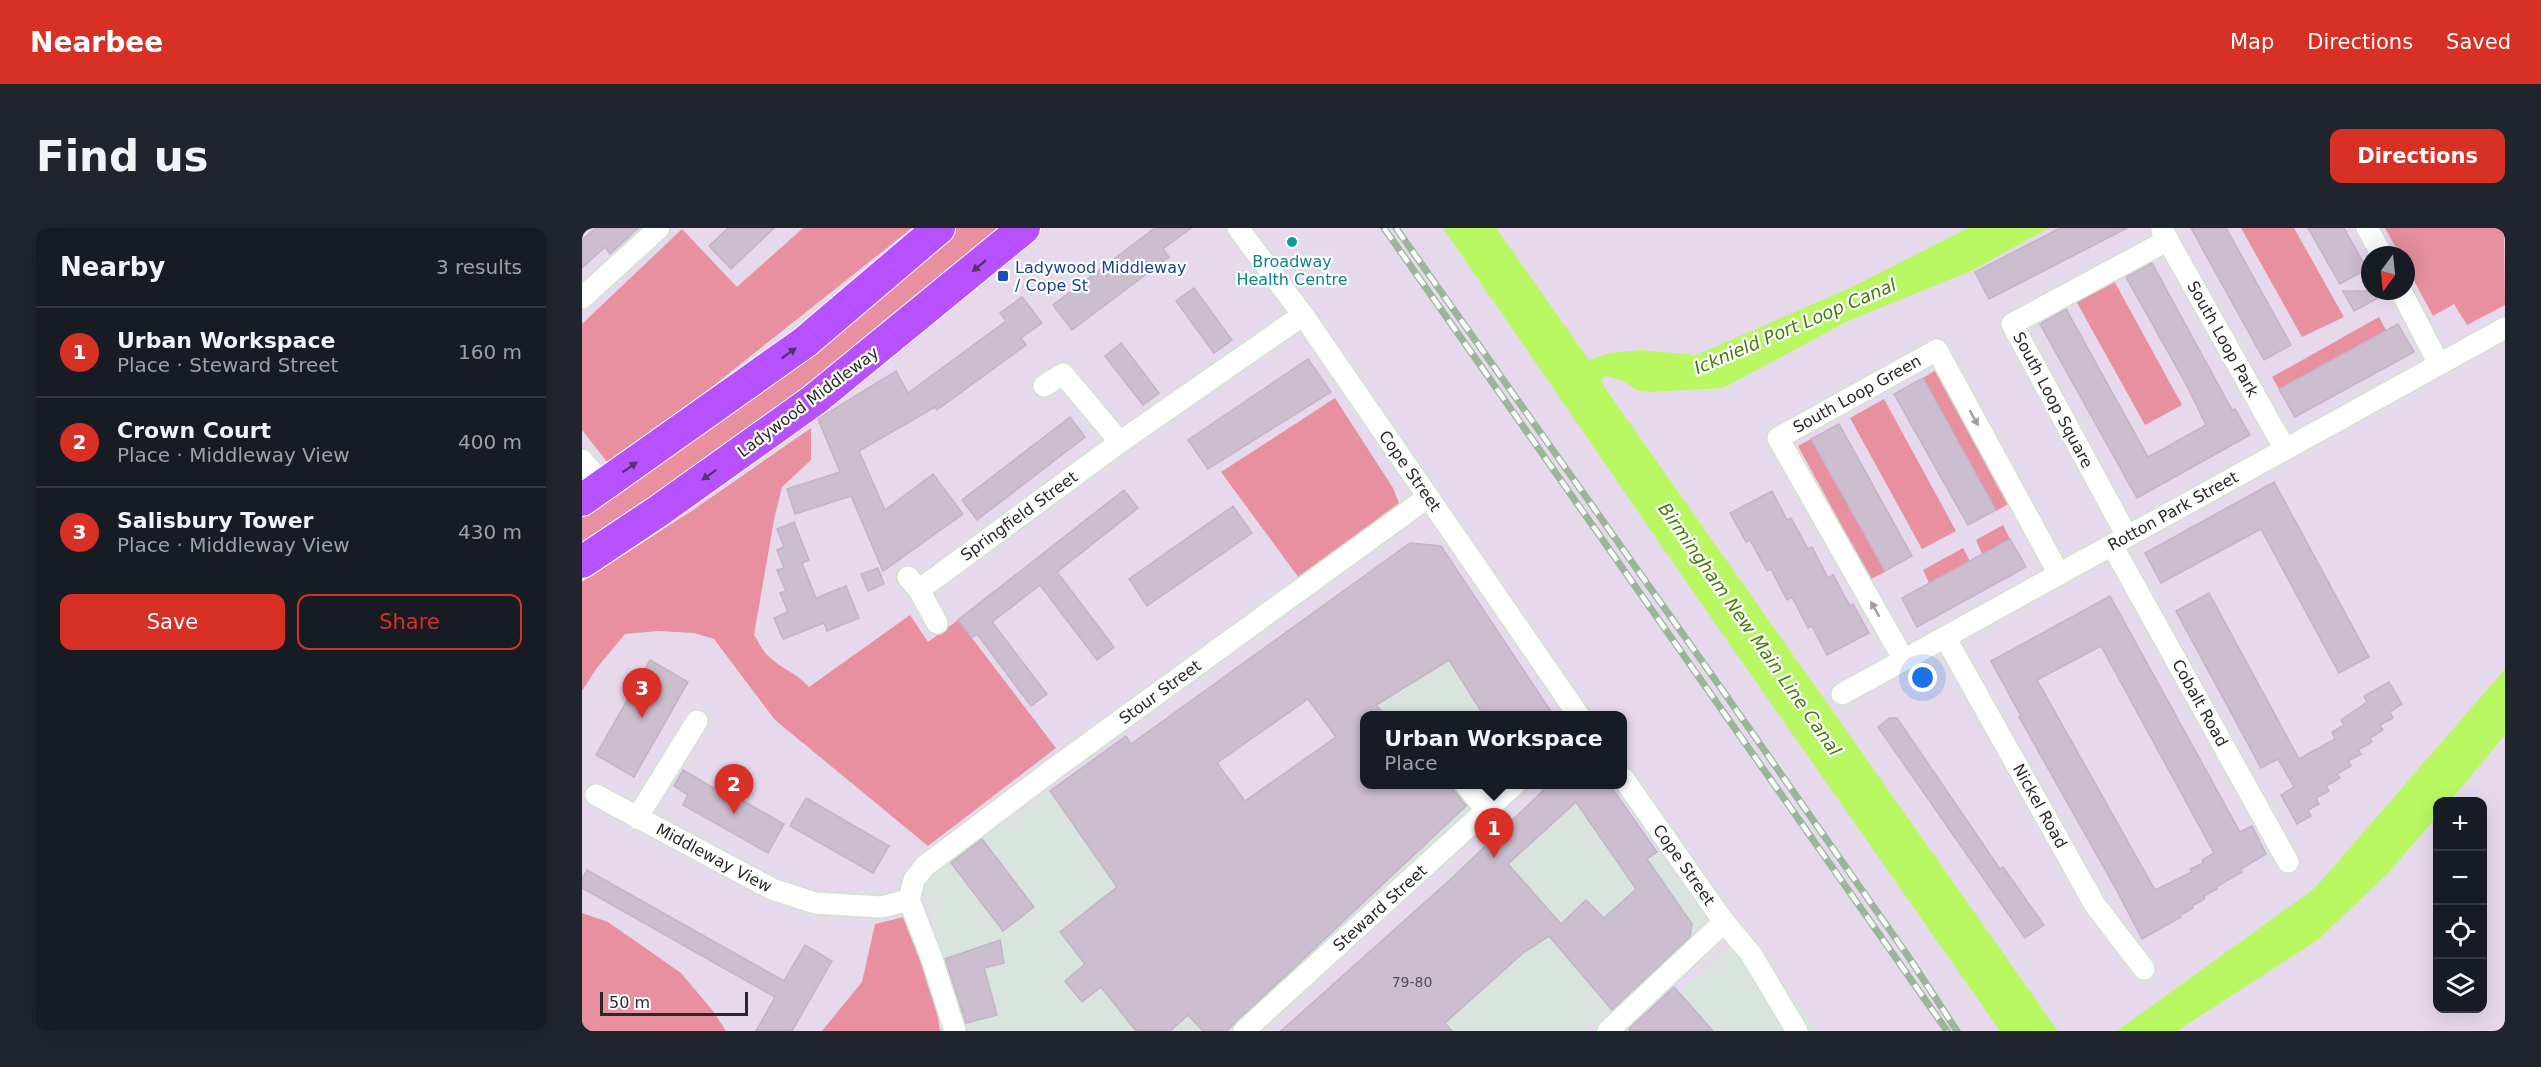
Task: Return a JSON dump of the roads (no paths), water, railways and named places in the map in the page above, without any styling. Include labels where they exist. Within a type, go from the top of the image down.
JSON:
[{"type":"highway","points":[[593,493],[805,342],[939,228]]},
{"type":"highway","name":"Ladywood Middleway","points":[[582,562],[657,512],[814,400],[1024,228]]},
{"type":"street","points":[[582,298],[659,228]]},
{"type":"street","name":"Cope Street","points":[[1238,228],[1302,315],[1576,711]]},
{"type":"street","points":[[2367,228],[2377,246]]},
{"type":"street","name":"South Loop Park","points":[[2165,234],[2285,449]]},
{"type":"street","name":"South Loop Square","points":[[2119,541],[2012,324],[2165,234]]},
{"type":"street","points":[[2406,300],[2439,364]]},
{"type":"street","name":"Springfield Street","points":[[937,623],[913,584],[1302,315]]},
{"type":"street","name":"Rotton Park Street","points":[[1842,694],[2505,328]]},
{"type":"street","name":"South Loop Green","points":[[1904,660],[1778,438],[1937,350],[2059,574]]},
{"type":"street","points":[[1044,386],[1063,374],[1120,442]]},
{"type":"street","points":[[582,460],[593,493]]},
{"type":"street","name":"Stour Street","points":[[909,900],[914,880],[925,866],[1065,761],[1428,497]]},
{"type":"street","name":"Cobalt Road","points":[[2119,541],[2288,862]]},
{"type":"street","name":"Nickel Road","points":[[1945,637],[2095,904],[2144,969]]},
{"type":"street","points":[[637,818],[697,721]]},
{"type":"street","name":"Cope Street","points":[[1627,784],[1724,922],[1751,954],[1797,1031]]},
{"type":"street","points":[[1469,789],[1486,810]]},
{"type":"street","name":"Steward Street","points":[[1245,1031],[1509,789]]},
{"type":"street","name":"Middleway View","points":[[596,795],[772,889],[814,903],[880,907],[909,900]]},
{"type":"street","points":[[909,900],[931,956],[955,1031]]},
{"type":"street","points":[[1608,1031],[1724,922]]},
{"type":"water","points":[[1443,228],[1496,228],[1589,360],[1610,353],[1641,350],[1696,355],[1852,287],[1968,228],[2049,228],[1973,270],[1848,321],[1723,388],[1650,392],[1637,390],[1623,381],[1606,376],[1601,379],[1605,388],[2058,1031],[2000,1031],[1698,599]]},
{"type":"water","points":[[2505,669],[2505,735],[2453,797],[2433,797],[2433,821],[2389,872],[2319,939],[2177,1031],[2117,1031],[2315,888]]},
{"type":"railway","points":[[1384,228],[1947,1031]]},
{"type":"railway","points":[[1396,228],[1723,691],[1910,959],[1957,1031]]},
{"type":"place","name":"Broadway Health Centre","points":[[1292,242]]},
{"type":"place","name":"Ladywood Middleway / Cope St","points":[[1003,276]]},
{"type":"place","name":"Salisbury Tower","points":[[642,718]]},
{"type":"place","name":"Crown Court","points":[[734,814]]},
{"type":"place","name":"Urban Workspace","points":[[1494,858]]},
{"type":"water label","name":"Icknield Port Loop Canal","points":[[1795,326]]},
{"type":"water label","name":"Birmingham New Main Line Canal","points":[[1750,629]]}]
